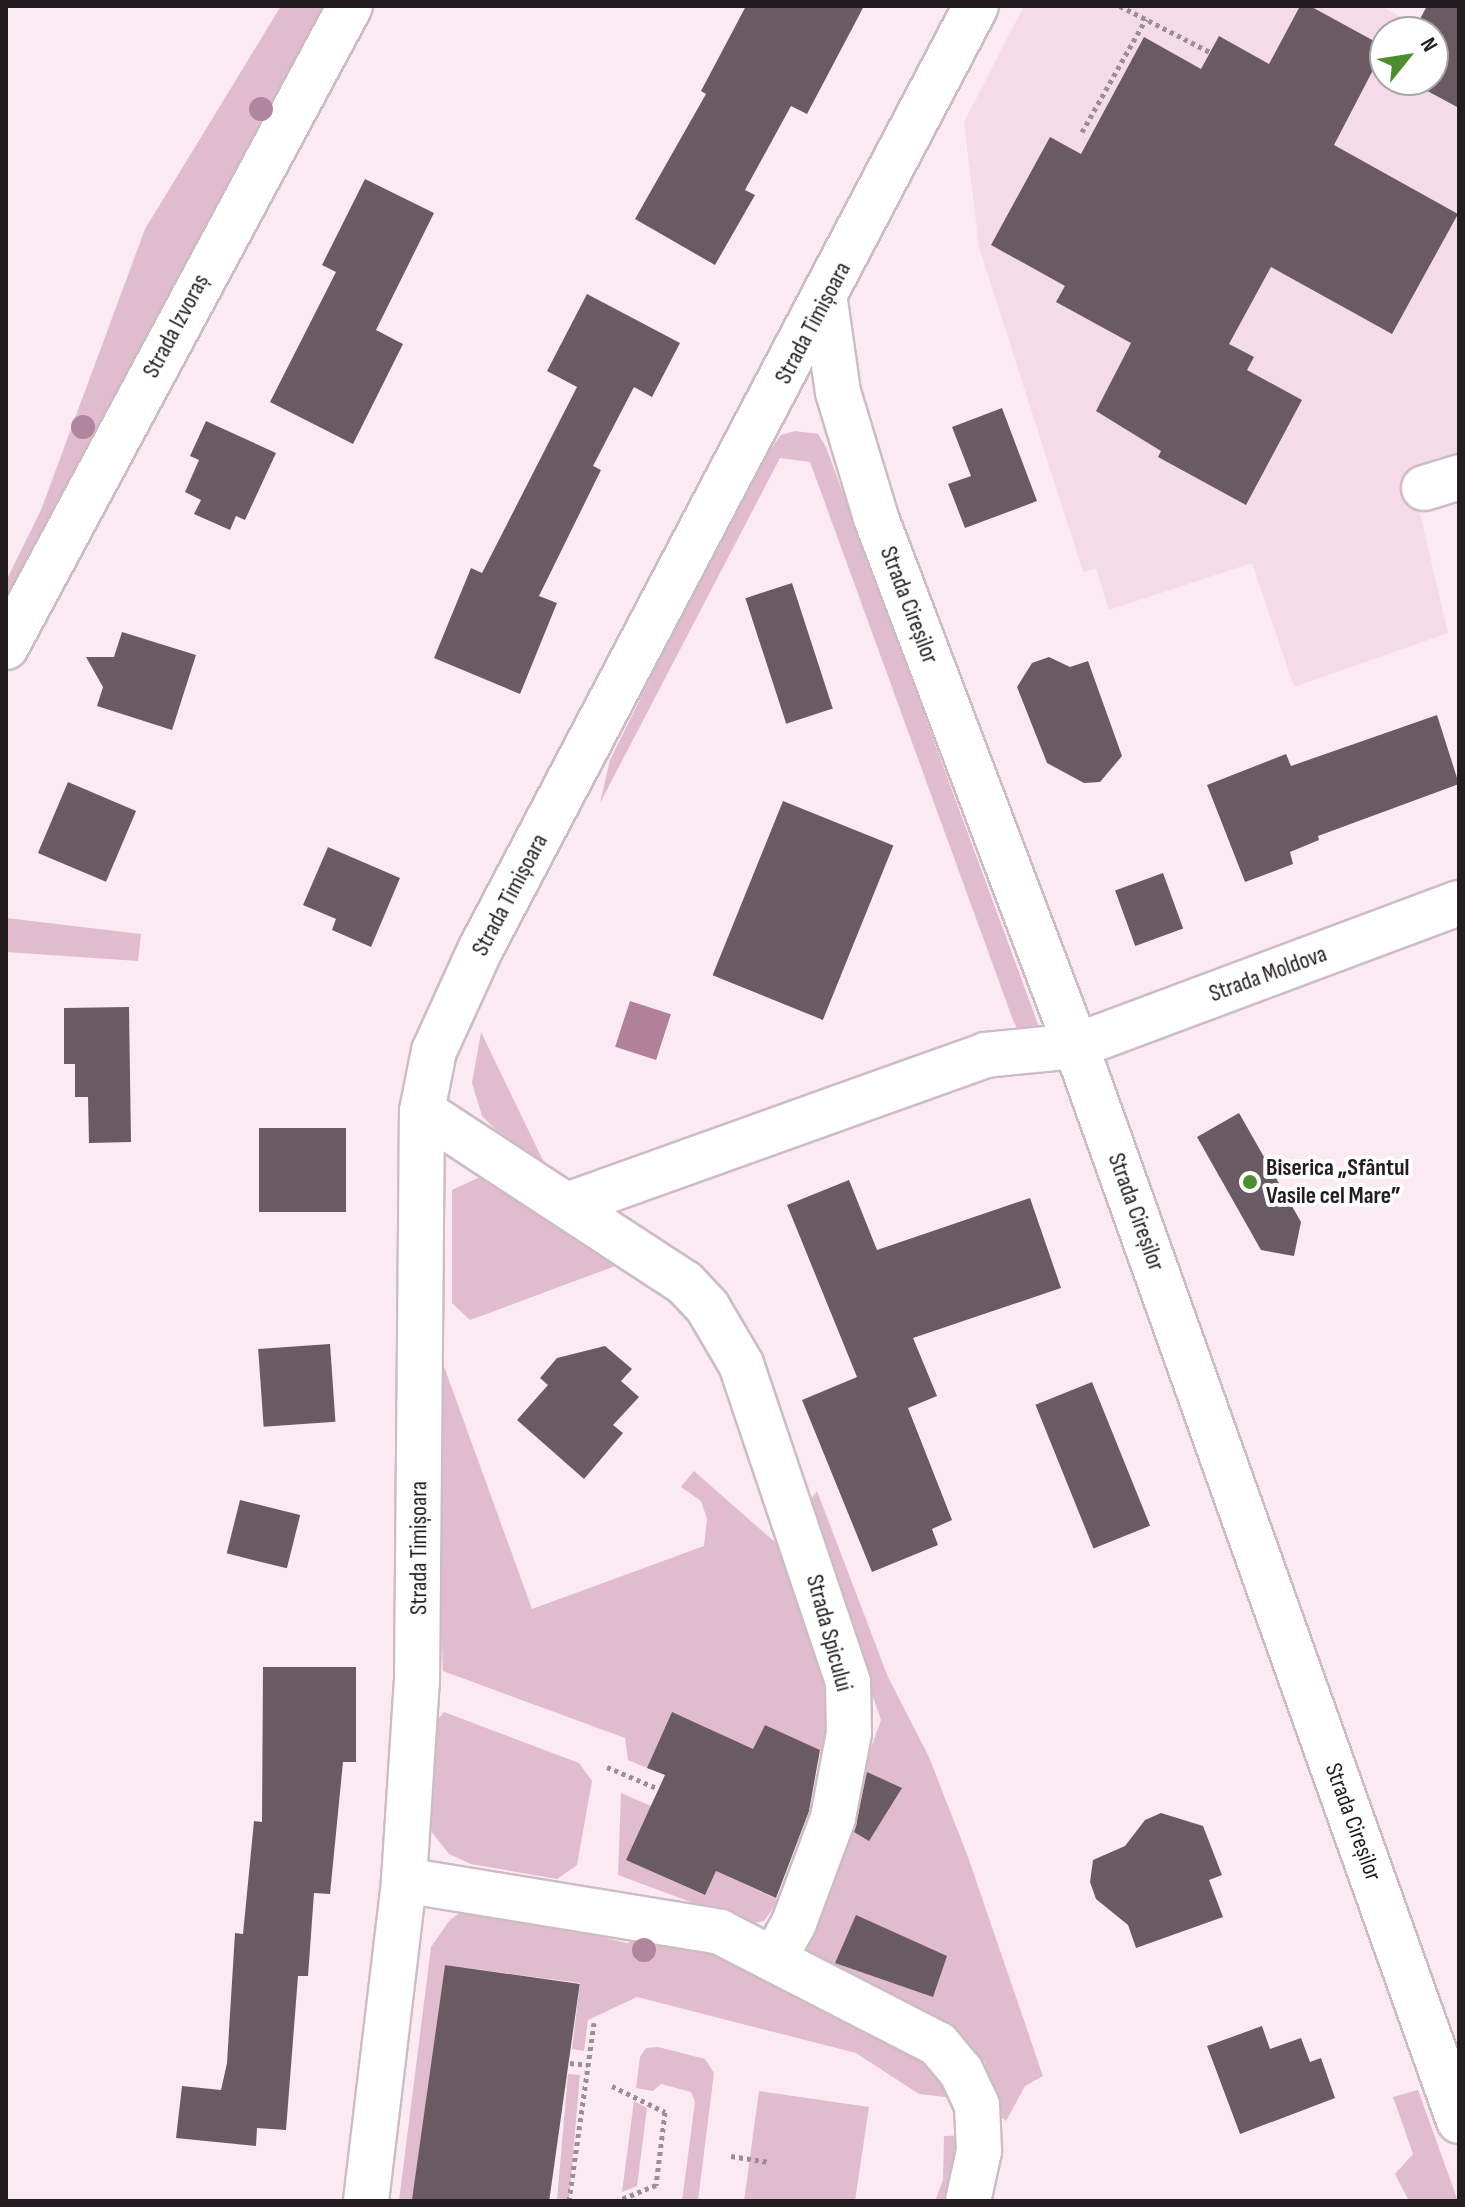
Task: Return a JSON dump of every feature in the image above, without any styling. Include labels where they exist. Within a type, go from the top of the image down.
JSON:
[{"type":"street","name":"Strada Izvoraș","points":[[6,647],[350,6]]},
{"type":"street","name":"Strada Timișoara","points":[[366,2201],[404,1880],[420,1633],[422,1111],[434,1051],[480,950],[825,301],[976,6]]},
{"type":"street","name":"Strada Cireșilor","points":[[825,301],[838,392],[876,518],[1076,1046],[1459,2121]]},
{"type":"street","name":"Strada Moldova","points":[[570,1204],[985,1055],[1076,1046],[1459,903]]},
{"type":"street","name":"Strada Spicului","points":[[422,1111],[570,1204],[685,1283],[726,1334],[746,1378],[848,1682],[849,1733],[833,1818],[794,1923],[775,1957]]},
{"type":"street","points":[[404,1880],[720,1932],[775,1957],[816,1984],[938,2044],[961,2071],[977,2105],[979,2151],[968,2201]]},
{"type":"path","points":[[1120,6],[1210,52]]},
{"type":"path","points":[[1082,132],[1146,19]]},
{"type":"path","points":[[607,1767],[659,1789]]},
{"type":"path","points":[[569,2201],[594,2023]]},
{"type":"path","points":[[570,2063],[589,2065]]},
{"type":"path","points":[[612,2086],[665,2112],[656,2185],[617,2201]]},
{"type":"path","points":[[731,2156],[768,2162]]},
{"type":"shaded area","points":[[281,6],[331,6],[6,623],[6,581],[41,510],[145,229]]},
{"type":"shaded area","points":[[1024,6],[1380,6],[1399,16],[1369,16],[1369,96],[1449,96],[1449,16],[1437,16],[1459,6],[1459,453],[1425,465],[1419,509],[1448,633],[1294,687],[1252,563],[1109,610],[1096,569],[1083,572],[979,247],[964,122]]},
{"type":"shaded area","points":[[795,431],[818,434],[826,447],[1039,1027],[1019,1032],[1013,1020],[810,462],[780,458],[600,803],[610,760],[752,474],[781,435]]},
{"type":"shaded area","points":[[6,918],[141,934],[138,961],[6,952]]},
{"type":"shaded area","points":[[630,1001],[671,1014],[656,1060],[615,1047]]},
{"type":"shaded area","points":[[481,1032],[549,1173],[540,1174],[482,1116],[472,1083]]},
{"type":"shaded area","points":[[480,1177],[618,1265],[470,1320],[452,1303],[452,1190]]},
{"type":"shaded area","points":[[431,1353],[442,1361],[532,1609],[704,1546],[707,1519],[701,1501],[681,1487],[694,1471],[794,1559],[827,1660],[832,1710],[824,1752],[765,1725],[753,1749],[647,1768],[628,1760],[625,1738],[443,1671]]},
{"type":"shaded area","points":[[817,1491],[888,1677],[929,1757],[968,1857],[1043,2076],[1025,2086],[1006,2121],[997,2113],[985,2063],[966,2041],[807,1962],[802,1941],[881,1720],[806,1506]]},
{"type":"shaded area","points":[[444,1712],[579,1763],[592,1781],[577,1865],[557,1879],[471,1864],[449,1854],[427,1826],[433,1725]]},
{"type":"shaded area","points":[[621,1793],[651,1806],[627,1860],[704,1895],[716,1871],[779,1900],[764,1921],[750,1924],[618,1875]]},
{"type":"shaded area","points":[[468,1906],[627,1943],[662,1932],[687,1933],[935,2059],[963,2099],[919,2094],[856,2053],[637,1997],[588,2020],[584,2051],[572,2049],[580,1983],[445,1965],[413,2201],[399,2201],[431,1947],[449,1921]]},
{"type":"shaded area","points":[[658,2047],[705,2059],[714,2073],[698,2201],[682,2201],[695,2102],[691,2092],[661,2084],[653,2091],[636,2088],[640,2057],[646,2048]]},
{"type":"shaded area","points":[[568,2074],[580,2075],[569,2201],[557,2201]]},
{"type":"shaded area","points":[[1418,2090],[1458,2201],[1409,2201],[1395,2174],[1413,2154],[1393,2097]]},
{"type":"shaded area","points":[[759,2091],[869,2107],[855,2201],[744,2201]]},
{"type":"shaded area","points":[[634,2101],[647,2108],[637,2186],[622,2192]]},
{"type":"shaded area","points":[[968,2135],[952,2201],[935,2201],[943,2180],[944,2136]]},
{"type":"building","points":[[746,6],[864,6],[807,114],[791,106],[745,190],[755,195],[715,265],[635,219],[706,94],[701,91]]},
{"type":"building","points":[[1300,6],[1310,6],[1369,38],[1369,78],[1334,145],[1458,214],[1392,334],[1271,267],[1229,344],[1254,357],[1247,370],[1302,400],[1246,505],[1158,457],[1161,451],[1096,411],[1131,343],[1056,302],[1065,286],[991,245],[1050,137],[1081,154],[1144,37],[1201,69],[1219,36],[1269,64]]},
{"type":"building","points":[[1427,6],[1459,6],[1459,108],[1437,96],[1449,96],[1449,16],[1422,16]]},
{"type":"building","points":[[365,179],[434,213],[376,330],[403,344],[353,444],[270,402],[336,272],[322,265]]},
{"type":"building","points":[[587,294],[680,343],[652,397],[634,387],[593,466],[601,470],[539,596],[557,603],[520,694],[434,658],[471,568],[482,573],[577,387],[547,371]]},
{"type":"building","points":[[1002,408],[1037,501],[965,528],[948,484],[971,476],[952,427]]},
{"type":"building","points":[[206,421],[276,453],[245,520],[236,516],[230,530],[194,514],[201,500],[185,492],[199,460],[190,456]]},
{"type":"building","points":[[792,583],[833,709],[786,724],[745,598]]},
{"type":"building","points":[[122,632],[196,655],[172,730],[97,706],[103,687],[86,657],[114,657]]},
{"type":"building","points":[[1049,657],[1070,667],[1088,661],[1122,756],[1100,782],[1084,783],[1047,763],[1017,687],[1032,663]]},
{"type":"building","points":[[1437,715],[1459,784],[1318,836],[1319,840],[1290,852],[1293,864],[1245,882],[1207,785],[1286,754],[1291,766]]},
{"type":"building","points":[[68,782],[136,811],[106,882],[38,853]]},
{"type":"building","points":[[783,801],[893,846],[823,1020],[713,975]]},
{"type":"building","points":[[328,847],[400,878],[371,947],[332,930],[336,919],[303,905]]},
{"type":"building","points":[[1163,873],[1183,928],[1135,946],[1115,890]]},
{"type":"building","points":[[129,1007],[131,1142],[89,1143],[88,1097],[75,1097],[75,1064],[64,1064],[64,1008]]},
{"type":"building","name":"Biserica „Sfântul Vasile cel Mare”","points":[[1239,1113],[1301,1222],[1294,1256],[1261,1250],[1197,1137]]},
{"type":"building","points":[[259,1128],[346,1128],[346,1212],[259,1212]]},
{"type":"building","points":[[849,1180],[877,1250],[1030,1198],[1061,1288],[913,1338],[937,1396],[908,1408],[952,1520],[932,1529],[938,1545],[872,1572],[802,1400],[857,1377],[787,1205]]},
{"type":"building","points":[[330,1344],[335,1422],[264,1427],[258,1349]]},
{"type":"building","points":[[605,1346],[632,1369],[621,1381],[639,1397],[613,1425],[623,1433],[584,1479],[517,1420],[548,1385],[540,1378],[557,1358]]},
{"type":"building","points":[[1092,1382],[1150,1526],[1094,1549],[1035,1405]]},
{"type":"building","points":[[240,1500],[300,1515],[287,1568],[227,1553]]},
{"type":"building","points":[[263,1667],[356,1667],[356,1762],[343,1762],[330,1894],[314,1893],[308,1976],[298,1976],[286,2130],[257,2128],[256,2146],[176,2138],[182,2086],[221,2090],[227,2063],[235,1933],[243,1934],[254,1821],[262,1822]]},
{"type":"building","points":[[672,1712],[753,1749],[765,1725],[820,1750],[809,1811],[776,1898],[716,1871],[705,1895],[626,1860],[665,1775],[647,1768]]},
{"type":"building","points":[[867,1772],[902,1788],[869,1841],[854,1832]]},
{"type":"building","points":[[1161,1813],[1203,1826],[1222,1875],[1209,1880],[1223,1917],[1136,1948],[1128,1925],[1096,1899],[1090,1882],[1093,1860],[1125,1846],[1145,1820]]},
{"type":"building","points":[[856,1915],[947,1956],[933,1997],[835,1963]]},
{"type":"building","points":[[445,1965],[580,1984],[549,2201],[412,2201]]},
{"type":"building","points":[[1262,2026],[1270,2049],[1301,2038],[1310,2062],[1321,2058],[1335,2098],[1240,2134],[1207,2046]]},
{"type":"place","name":"Biserica „Sfântul Vasile cel Mare”","points":[[1250,1182]]}]
